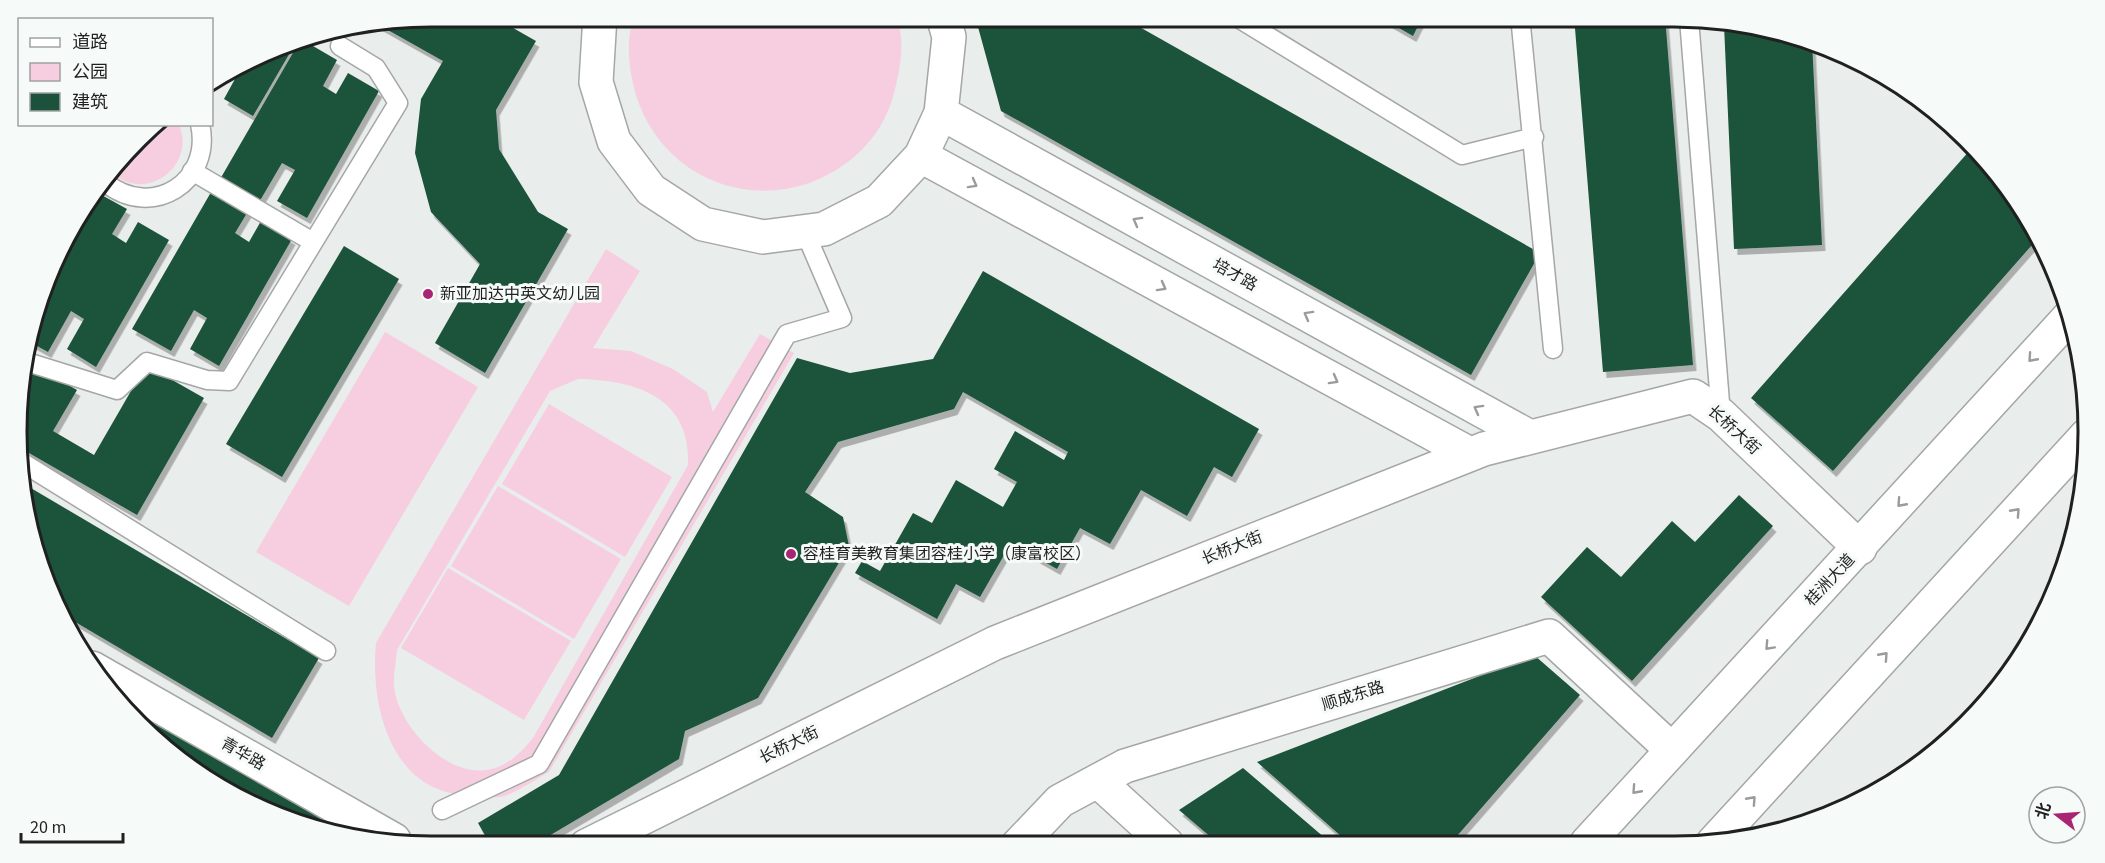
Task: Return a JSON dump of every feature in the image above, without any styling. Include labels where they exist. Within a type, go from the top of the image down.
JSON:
[{"type":"street","points":[[599,27],[596,82],[614,141],[651,190],[703,224],[763,237],[824,229],[879,201],[921,156],[941,113],[949,37],[946,27]]},
{"type":"street","name":"培才路","points":[[941,113],[1530,437]]},
{"type":"street","points":[[921,156],[1470,454]]},
{"type":"street","name":"桂洲大道","points":[[1593,836],[1860,548],[2063,324]]},
{"type":"street","name":"长桥大街","points":[[606,836],[995,643],[1470,454],[1694,396],[1721,415],[1860,548]]},
{"type":"street","points":[[1722,833],[2077,447]]},
{"type":"street","name":"顺成东路","points":[[1027,836],[1060,801],[1125,766],[1549,636],[1672,750]]},
{"type":"street","name":"青华路","points":[[112,680],[382,833]]},
{"type":"street","points":[[1098,781],[1158,836]]},
{"type":"lane","points":[[1252,27],[1462,156],[1534,137]]},
{"type":"lane","points":[[1521,27],[1534,137],[1553,349]]},
{"type":"lane","points":[[1690,28],[1721,415]]},
{"type":"lane","points":[[33,364],[117,390],[147,362],[207,380],[229,381],[398,102],[376,68],[340,46]]},
{"type":"lane","points":[[110,186],[117,192],[134,198],[153,198],[171,192],[186,181],[192,171],[202,146],[200,126]]},
{"type":"lane","points":[[192,171],[313,242]]},
{"type":"lane","points":[[442,810],[539,764],[787,334],[842,318],[805,232]]},
{"type":"lane","points":[[29,467],[326,651]]},
{"type":"green space","points":[[632,27],[899,27],[900,65],[888,111],[879,128],[854,157],[823,177],[790,188],[757,191],[724,185],[694,171],[668,150],[648,122],[634,88],[629,62]]},
{"type":"green space","points":[[166,126],[179,126],[182,140],[181,154],[175,166],[154,182],[140,184],[127,182],[118,177],[145,145]]},
{"type":"green space","points":[[606,249],[640,271],[593,348],[631,351],[673,369],[707,392],[713,412],[760,334],[794,353],[549,772],[511,794],[497,797],[442,790],[420,779],[403,763],[391,742],[382,718],[375,668],[376,643]],"holes":[[[578,379],[600,380],[639,389],[656,397],[670,408],[680,423],[687,442],[688,465],[533,738],[503,765],[481,770],[463,768],[431,750],[406,720],[394,687],[397,650],[550,391]]]},
{"type":"green space","points":[[385,332],[478,387],[349,606],[256,552]]},
{"type":"green space","points":[[549,404],[672,477],[625,557],[502,484]]},
{"type":"green space","points":[[498,486],[621,559],[574,639],[451,566]]},
{"type":"green space","points":[[448,568],[571,641],[524,720],[401,648]]},
{"type":"building","points":[[511,27],[536,41],[496,110],[499,149],[538,212],[568,229],[485,373],[435,343],[480,264],[431,212],[415,153],[421,99],[443,61],[387,29]]},
{"type":"building","points":[[978,27],[1139,27],[1540,253],[1471,375],[1001,111]]},
{"type":"building","points":[[1397,27],[1418,27],[1413,36]]},
{"type":"building","points":[[1575,27],[1666,27],[1693,365],[1603,372]]},
{"type":"building","points":[[1724,30],[1778,41],[1813,52],[1822,245],[1734,249]]},
{"type":"building","points":[[312,45],[337,60],[323,86],[336,94],[348,73],[379,91],[307,218],[277,201],[295,170],[282,163],[258,204],[219,181],[294,51]]},
{"type":"building","points":[[290,53],[253,116],[224,99],[236,78]]},
{"type":"building","points":[[1967,153],[2010,207],[2032,245],[1833,471],[1751,398]]},
{"type":"building","points":[[214,187],[250,208],[235,233],[249,242],[261,221],[292,239],[219,366],[190,349],[207,318],[194,310],[171,351],[132,329]]},
{"type":"building","points":[[103,196],[127,209],[112,234],[126,243],[138,222],[169,240],[96,367],[67,349],[84,319],[71,311],[48,352],[37,346],[48,301],[81,229]]},
{"type":"building","points":[[344,246],[399,279],[282,477],[226,444]]},
{"type":"building","points":[[983,271],[1259,429],[1232,477],[1214,467],[1187,516],[1141,490],[1110,544],[1080,528],[1057,569],[1011,543],[980,597],[956,584],[937,619],[855,573],[862,561],[880,571],[913,513],[932,523],[956,480],[1003,507],[1017,482],[994,469],[1015,431],[1064,460],[1068,452],[963,392],[954,409],[838,442],[805,492],[843,517],[849,546],[758,698],[685,731],[679,759],[549,836],[485,836],[478,823],[559,775],[797,358],[850,373],[933,359]]},
{"type":"building","points":[[33,364],[77,390],[53,431],[94,455],[146,365],[204,398],[137,515],[28,452],[28,405]]},
{"type":"building","points":[[31,488],[319,658],[272,738],[75,622],[48,562]]},
{"type":"building","points":[[1739,495],[1773,526],[1632,681],[1541,597],[1587,547],[1621,577],[1672,521],[1695,542]]},
{"type":"building","points":[[1534,655],[1580,695],[1457,836],[1341,836],[1257,762]]},
{"type":"building","points":[[142,715],[338,825],[301,815],[229,782],[185,752]]},
{"type":"building","points":[[1243,768],[1323,836],[1210,836],[1179,810]]},
{"type":"place","name":"新亚加达中英文幼儿园","points":[[428,294]]},
{"type":"place","name":"容桂育美教育集团容桂小学（康富校区）","points":[[791,554]]}]
